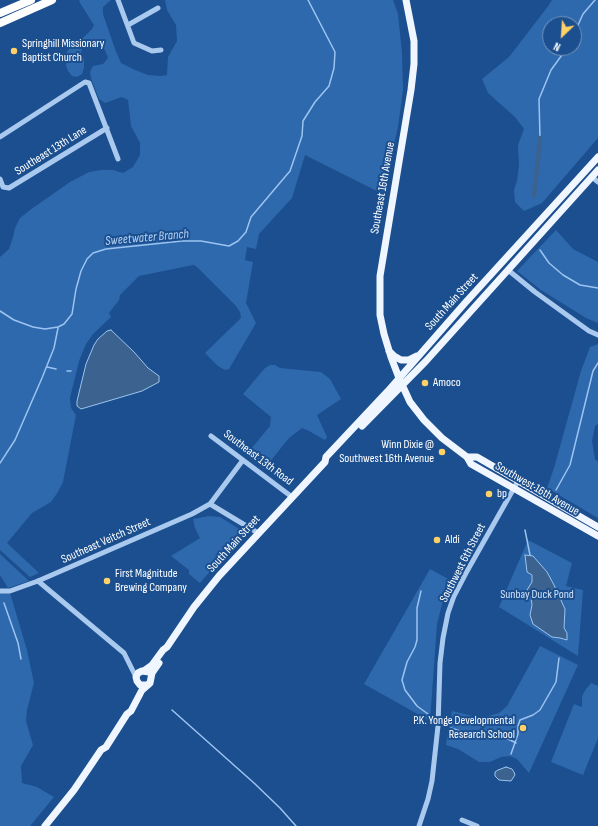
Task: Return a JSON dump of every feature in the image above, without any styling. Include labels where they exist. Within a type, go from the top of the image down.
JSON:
[{"type":"highway","points":[[0,13],[31,0]]},
{"type":"highway","points":[[0,23],[52,0]]},
{"type":"main road","name":"Southeast 16th Avenue","points":[[400,382],[388,349],[380,315],[380,276],[414,64],[414,41],[406,0]]},
{"type":"main road","name":"South Main Street","points":[[400,382],[421,354],[465,303],[598,157]]},
{"type":"main road","points":[[586,170],[592,177]]},
{"type":"main road","name":"South Main Street","points":[[151,676],[198,601],[219,576],[325,462],[326,457],[472,310],[598,170]]},
{"type":"main road","points":[[502,264],[508,270]]},
{"type":"main road","points":[[465,303],[472,310]]},
{"type":"main road","points":[[388,349],[394,356],[401,360],[409,360],[421,354]]},
{"type":"main road","name":"Southwest 16th Avenue","points":[[400,382],[410,402],[424,420],[442,438],[468,458],[471,464],[598,536]]},
{"type":"main road","name":"Southwest 16th Avenue","points":[[468,458],[477,457],[598,527]]},
{"type":"main road","name":"South Main Street","points":[[143,670],[152,665],[163,650],[168,647]]},
{"type":"main road","points":[[51,826],[89,777],[127,714],[132,711],[142,690],[150,683],[151,676],[149,672],[143,670],[138,673],[135,694],[127,709],[127,714]]},
{"type":"main road","points":[[137,680],[142,686],[146,685]]},
{"type":"main road","points":[[45,826],[77,786],[101,750],[106,747]]},
{"type":"street","points":[[118,0],[134,43],[152,51],[161,50]]},
{"type":"street","points":[[128,25],[158,8]]},
{"type":"street","points":[[0,137],[85,82],[89,83],[118,159]]},
{"type":"street","name":"Southeast 13th Lane","points":[[0,179],[5,188],[9,188],[107,128]]},
{"type":"street","points":[[592,177],[598,182]]},
{"type":"street","points":[[508,270],[535,292],[590,331],[598,335]]},
{"type":"street","name":"Southeast 13th Road","points":[[211,436],[292,497]]},
{"type":"street","points":[[243,460],[210,504],[258,533]]},
{"type":"street","name":"Southwest 6th Street","points":[[419,826],[432,781],[438,726],[440,662],[448,614],[454,596],[466,573],[518,481]]},
{"type":"street","name":"Southeast Veitch Street","points":[[0,591],[7,591],[38,581],[192,514],[210,504]]},
{"type":"street","points":[[38,581],[122,651],[129,661],[137,680]]},
{"type":"street","points":[[129,661],[143,670]]},
{"type":"street","points":[[462,820],[477,826]]},
{"type":"green space","points":[[79,0],[111,0],[103,7],[103,14],[121,63],[148,75],[160,76],[167,75],[168,57],[177,41],[176,25],[167,10],[165,0],[393,0],[398,14],[402,53],[403,90],[398,127],[383,194],[305,155],[292,198],[259,234],[256,249],[247,247],[245,260],[253,262],[246,303],[256,323],[229,369],[225,370],[218,366],[205,353],[241,318],[240,312],[236,306],[196,266],[193,265],[139,276],[120,295],[119,300],[109,313],[111,317],[93,334],[86,344],[79,361],[70,398],[71,408],[76,415],[63,482],[51,502],[32,513],[7,543],[39,573],[30,577],[0,550],[0,257],[9,249],[15,228],[20,218],[30,210],[70,182],[89,172],[113,170],[123,173],[133,167],[140,155],[140,143],[131,126],[128,100],[122,97],[105,103],[99,99],[91,78],[90,72],[93,66],[103,64],[108,58],[105,50],[95,42],[86,44],[82,47],[81,53],[84,59],[82,74],[77,77],[72,76],[68,71],[66,65],[68,60],[66,54],[68,50],[85,36],[94,25]]},
{"type":"green space","points":[[552,0],[598,0],[598,138],[542,203],[524,211],[515,202],[514,190],[519,165],[518,145],[524,129],[515,117],[488,93],[482,79],[509,57]]},
{"type":"green space","points":[[556,230],[573,249],[598,262],[598,323],[586,318],[541,290],[517,271]]},
{"type":"green space","points":[[598,344],[598,424],[595,426],[592,441],[595,459],[598,462],[598,518],[547,488],[581,371],[590,347]]},
{"type":"green space","points":[[270,365],[275,365],[280,368],[321,372],[330,379],[341,399],[317,415],[327,437],[325,440],[302,428],[289,438],[264,469],[246,455],[270,426],[271,417],[243,394],[265,368]]},
{"type":"green space","points":[[209,516],[220,517],[244,532],[200,583],[189,574],[189,570],[171,556],[200,538],[195,528],[193,519]]},
{"type":"green space","name":"Sunbay Duck Pond","points":[[528,540],[572,563],[566,586],[583,590],[578,656],[499,607]]},
{"type":"green space","points":[[0,554],[29,581],[8,588],[0,575]]},
{"type":"green space","points":[[430,569],[452,581],[442,604],[437,624],[430,721],[364,684]]},
{"type":"green space","points":[[0,592],[10,593],[27,650],[34,683],[27,710],[26,721],[33,745],[21,766],[22,783],[37,787],[54,797],[30,826],[0,826]]},
{"type":"green space","points":[[540,646],[578,665],[529,773],[517,759],[510,756],[501,757],[490,762],[479,762],[458,749],[446,745],[452,711],[477,717],[499,713],[507,706]]},
{"type":"green space","points":[[591,683],[598,686],[598,738],[583,775],[551,762],[574,704],[582,707],[582,696]]},
{"type":"shaded area","points":[[111,330],[148,368],[159,376],[159,382],[142,391],[81,409],[77,406],[77,401],[86,364],[98,339],[107,331]]},
{"type":"shaded area","name":"Sunbay Duck Pond","points":[[525,555],[533,556],[547,572],[554,585],[565,609],[564,628],[567,633],[567,640],[552,637],[533,624],[530,615],[532,605],[531,598],[527,590],[532,582],[532,575],[527,572]]},
{"type":"shaded area","points":[[506,767],[512,769],[514,772],[515,775],[511,781],[499,780],[495,776],[495,772]]},
{"type":"waterway","name":"Sweetwater Branch","points":[[0,311],[14,320],[33,327],[45,329],[58,327],[64,324],[72,314],[76,289],[81,271],[87,259],[93,253],[106,249],[182,241],[201,241],[229,246],[238,241],[246,232],[251,217],[290,171],[302,136],[303,121],[315,102],[329,86],[334,68],[335,52],[308,0]]},
{"type":"waterway","points":[[582,16],[595,0]]},
{"type":"waterway","points":[[540,138],[539,99],[551,70],[561,56]]},
{"type":"waterway","points":[[534,196],[540,138]]},
{"type":"waterway","points":[[540,250],[549,263],[563,275],[580,285],[598,288]]},
{"type":"waterway","points":[[0,463],[15,440],[42,378],[54,348],[58,328]]},
{"type":"waterway","points":[[556,490],[570,465],[593,371],[598,363]]},
{"type":"waterway","points":[[47,367],[56,369]]},
{"type":"waterway","points":[[525,530],[530,555]]},
{"type":"waterway","points":[[421,591],[417,608],[417,640],[407,662],[402,680],[405,690],[417,706],[428,714]]},
{"type":"waterway","points":[[4,603],[18,643],[21,659]]},
{"type":"waterway","points":[[511,754],[518,734],[520,720],[533,715],[540,710],[556,682],[559,658]]},
{"type":"waterway","points":[[172,710],[254,783],[296,826]]},
{"type":"waterway","points":[[451,728],[469,734],[500,735],[516,743]]},
{"type":"place","name":"Springhill Missionary Baptist Church","points":[[14,51]]},
{"type":"place","name":"Amoco","points":[[425,383]]},
{"type":"place","name":"Winn Dixie @ Southwest 16th Avenue","points":[[442,452]]},
{"type":"place","name":"bp","points":[[489,494]]},
{"type":"place","name":"Aldi","points":[[437,540]]},
{"type":"place","name":"First Magnitude Brewing Company","points":[[107,581]]},
{"type":"place","name":"P.K. Yonge Developmental Research School","points":[[523,728]]}]
